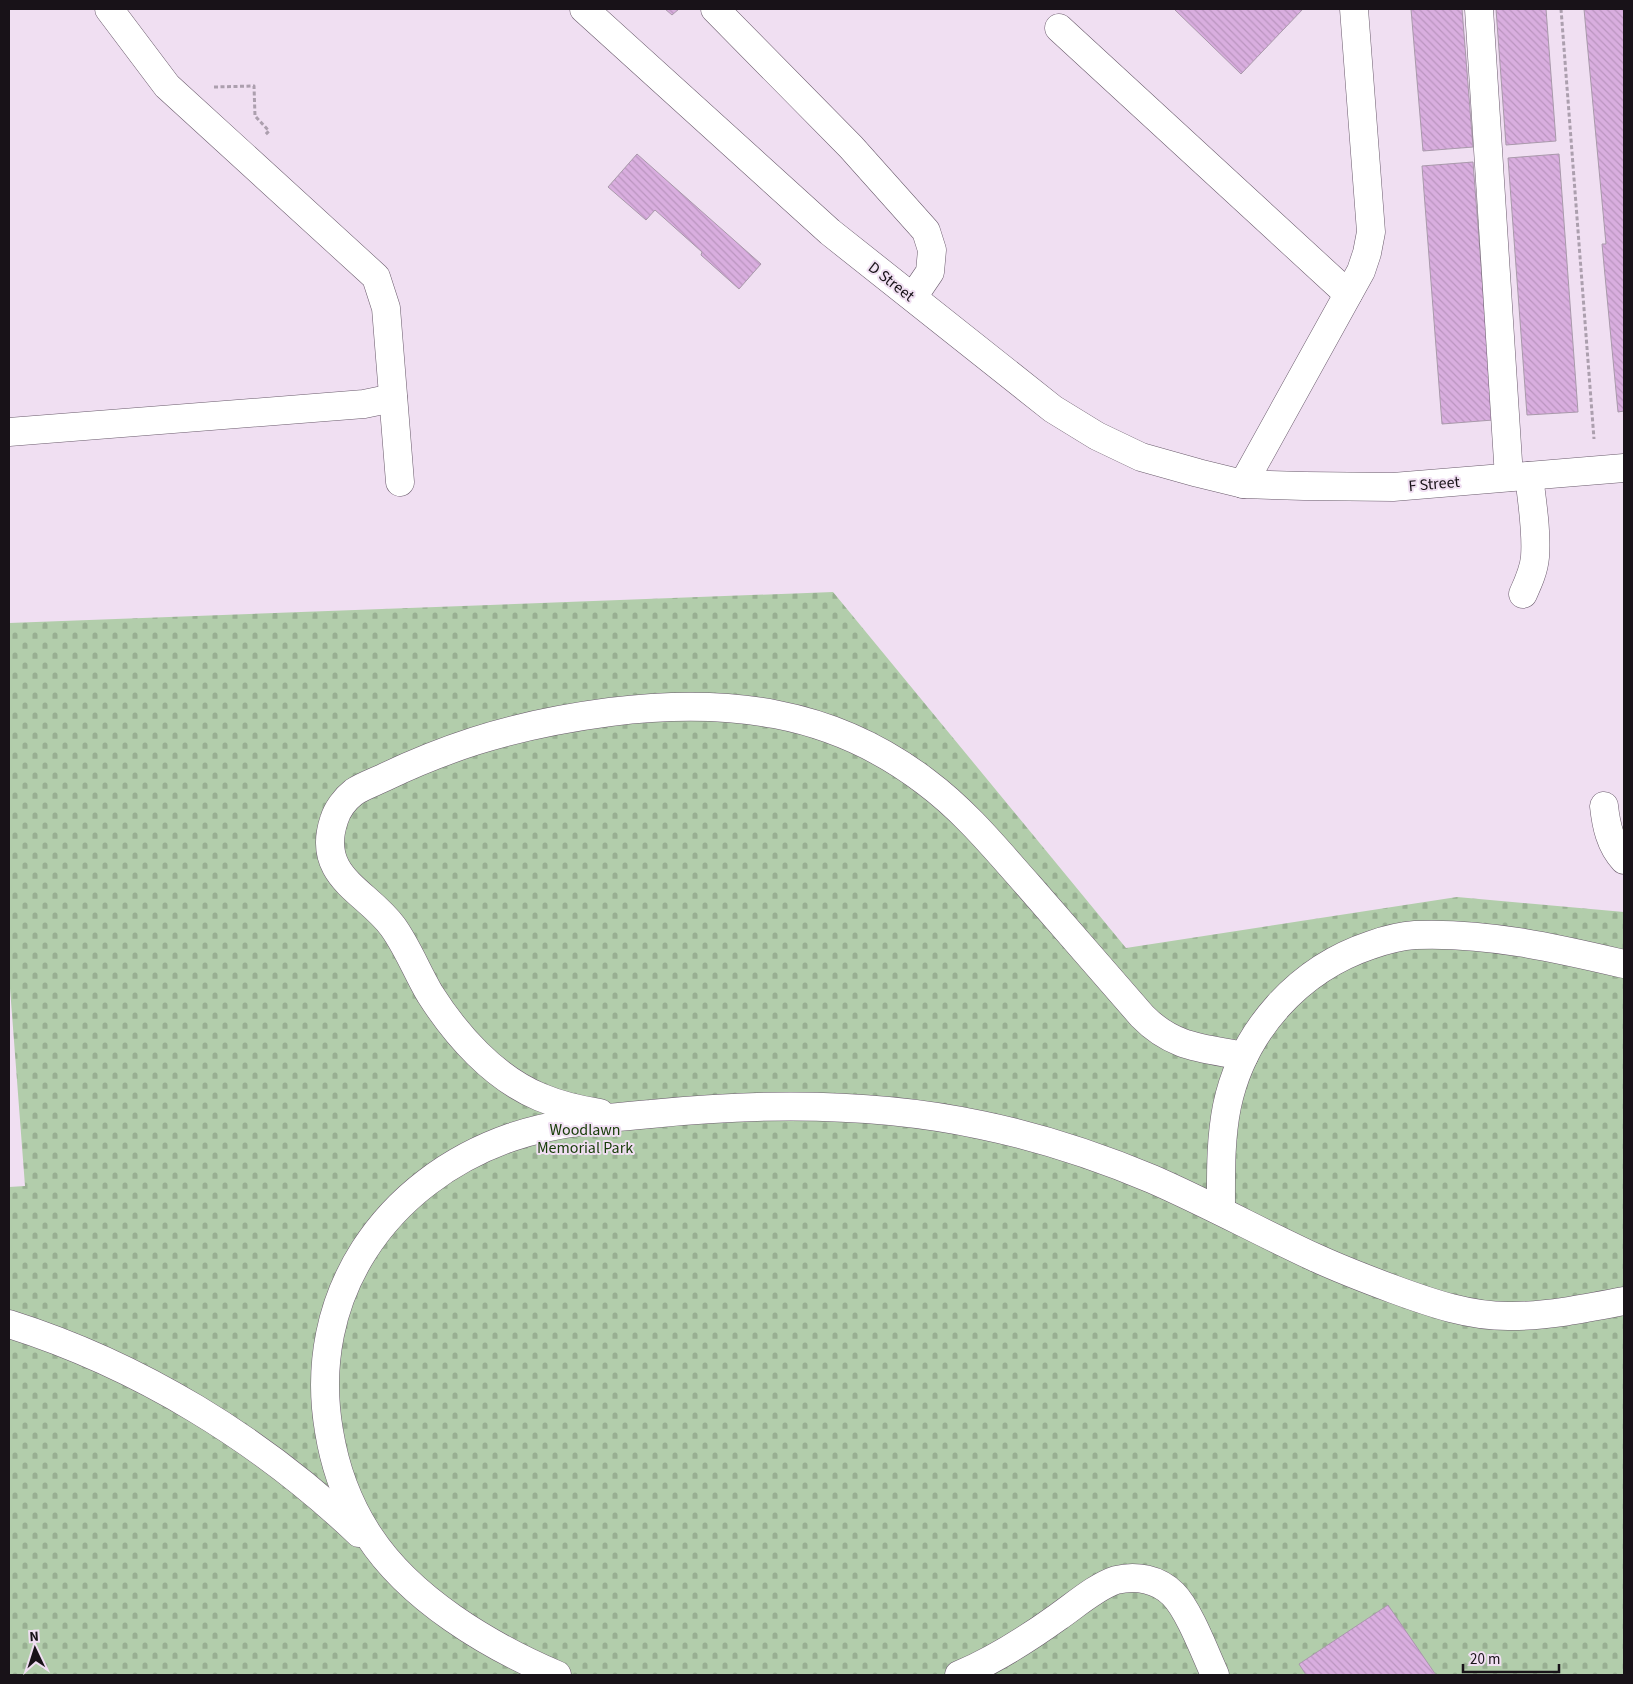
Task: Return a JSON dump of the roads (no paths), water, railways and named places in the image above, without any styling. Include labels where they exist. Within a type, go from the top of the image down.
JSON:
[{"type":"street","points":[[109,9],[167,86],[376,277],[386,308],[400,482]]},
{"type":"street","name":"D Street","points":[[584,9],[830,232],[1053,409],[1097,436],[1141,457],[1243,484]]},
{"type":"street","points":[[716,9],[851,147],[926,231],[932,250],[930,272],[913,297]]},
{"type":"street","points":[[1243,484],[1361,271],[1367,253],[1371,232],[1354,9]]},
{"type":"street","points":[[1479,9],[1519,476],[1535,542],[1535,558],[1523,594]]},
{"type":"street","points":[[1059,28],[1348,294]]},
{"type":"street","points":[[9,432],[364,404],[393,398]]},
{"type":"street","name":"F Street","points":[[1243,484],[1393,487],[1624,468]]},
{"type":"street","points":[[624,1116],[572,1107],[537,1096],[490,1064],[477,1053],[452,1025],[429,992],[409,953],[391,924],[378,910],[352,889],[337,870],[332,858],[330,846],[333,822],[346,800],[355,792],[395,772],[457,747],[488,737],[555,721],[627,710],[700,706],[734,708],[796,718],[826,727],[878,751],[915,774],[953,804],[985,837],[1142,1016],[1162,1034],[1188,1045],[1244,1056]]},
{"type":"street","points":[[1604,806],[1606,824],[1612,841],[1624,860]]},
{"type":"street","points":[[1221,1211],[1223,1130],[1227,1104],[1244,1056],[1273,1010],[1292,990],[1334,960],[1385,940],[1414,935],[1480,937],[1520,942],[1624,964]]},
{"type":"street","points":[[389,1563],[370,1538],[343,1486],[333,1452],[327,1418],[324,1383],[327,1349],[334,1315],[352,1270],[393,1211],[414,1192],[460,1160],[514,1136],[574,1123],[624,1116],[738,1107],[797,1106],[917,1115],[978,1124],[1039,1139],[1098,1158],[1150,1178],[1318,1259],[1411,1296],[1461,1310],[1510,1317],[1624,1301]]},
{"type":"street","points":[[9,1324],[109,1363],[193,1407],[234,1432],[341,1516],[420,1592],[460,1622],[500,1647],[557,1675]]},
{"type":"street","points":[[959,1675],[1000,1656],[1098,1589],[1115,1581],[1130,1578],[1147,1579],[1160,1584],[1174,1594],[1194,1630],[1215,1675]]},
{"type":"park label","name":"Woodlawn Memorial Park","points":[[585,1138]]}]
